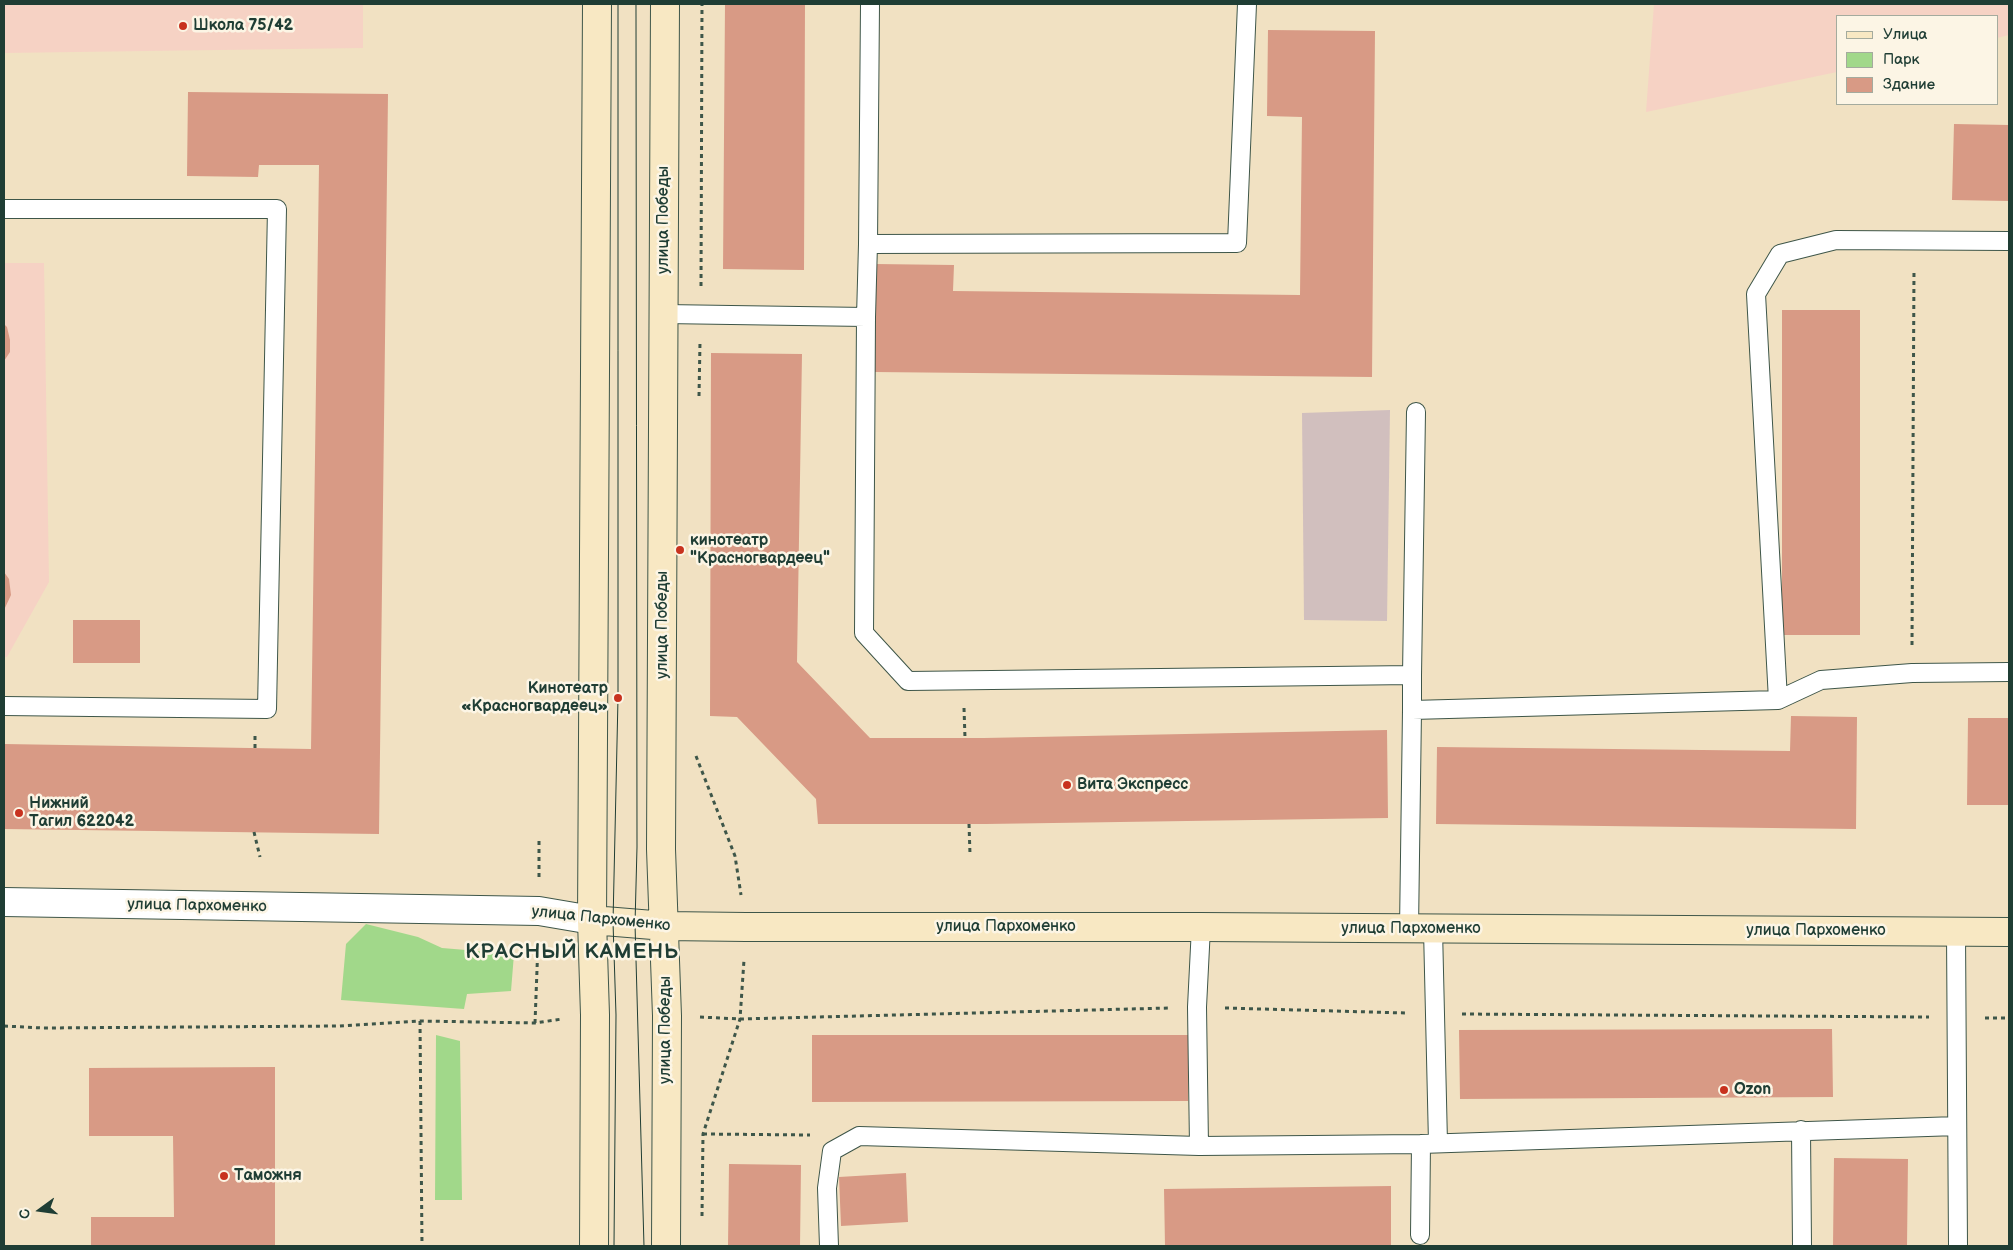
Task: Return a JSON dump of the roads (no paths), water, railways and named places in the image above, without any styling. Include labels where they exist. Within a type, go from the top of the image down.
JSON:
[{"type":"main road","points":[[594,1246],[592,920],[597,4]]},
{"type":"main road","name":"улица Победы","points":[[665,4],[662,849],[667,1016],[666,1246]]},
{"type":"main road","name":"улица Пархоменко","points":[[592,920],[665,926],[746,927],[1201,927],[2009,932]]},
{"type":"street","name":"улица Пархоменко","points":[[4,902],[539,912],[592,920]]},
{"type":"lane","points":[[870,4],[864,633],[908,681],[1412,675]]},
{"type":"lane","points":[[868,244],[1237,243],[1247,4]]},
{"type":"lane","points":[[4,210],[276,209],[267,708],[4,706]]},
{"type":"lane","points":[[1778,700],[1756,294],[1780,254],[1836,240],[2009,241]]},
{"type":"lane","points":[[664,314],[866,317]]},
{"type":"lane","points":[[1416,412],[1412,710],[1421,929],[1434,1013],[1430,1144],[1420,1235]]},
{"type":"lane","points":[[1412,710],[1778,700],[1821,680],[1912,674],[2009,672]]},
{"type":"lane","points":[[1199,1146],[1197,1007],[1201,927]]},
{"type":"lane","points":[[1956,932],[1958,1246]]},
{"type":"lane","points":[[829,1246],[827,1188],[832,1151],[859,1136],[1199,1146],[1430,1144],[1957,1126]]},
{"type":"lane","points":[[1801,1130],[1802,1246]]},
{"type":"tram line","points":[[614,1246],[616,1015],[613,922],[618,698],[618,4]]},
{"type":"tram line","points":[[636,4],[637,847],[635,924],[644,1246]]},
{"type":"place","name":"Школа 75/42","points":[[183,26]]},
{"type":"place","name":"кинотеатр \"Красногвардеец\"","points":[[680,550]]},
{"type":"place","name":"Кинотеатр «Красногвардеец»","points":[[618,698]]},
{"type":"place","name":"Вита Экспресс","points":[[1067,785]]},
{"type":"place","name":"Нижний Тагил 622042","points":[[19,813]]},
{"type":"place","name":"Ozon","points":[[1724,1090]]},
{"type":"place","name":"Таможня","points":[[224,1176]]},
{"type":"district","name":"КРАСНЫЙ КАМЕНЬ","points":[[572,953]]}]
